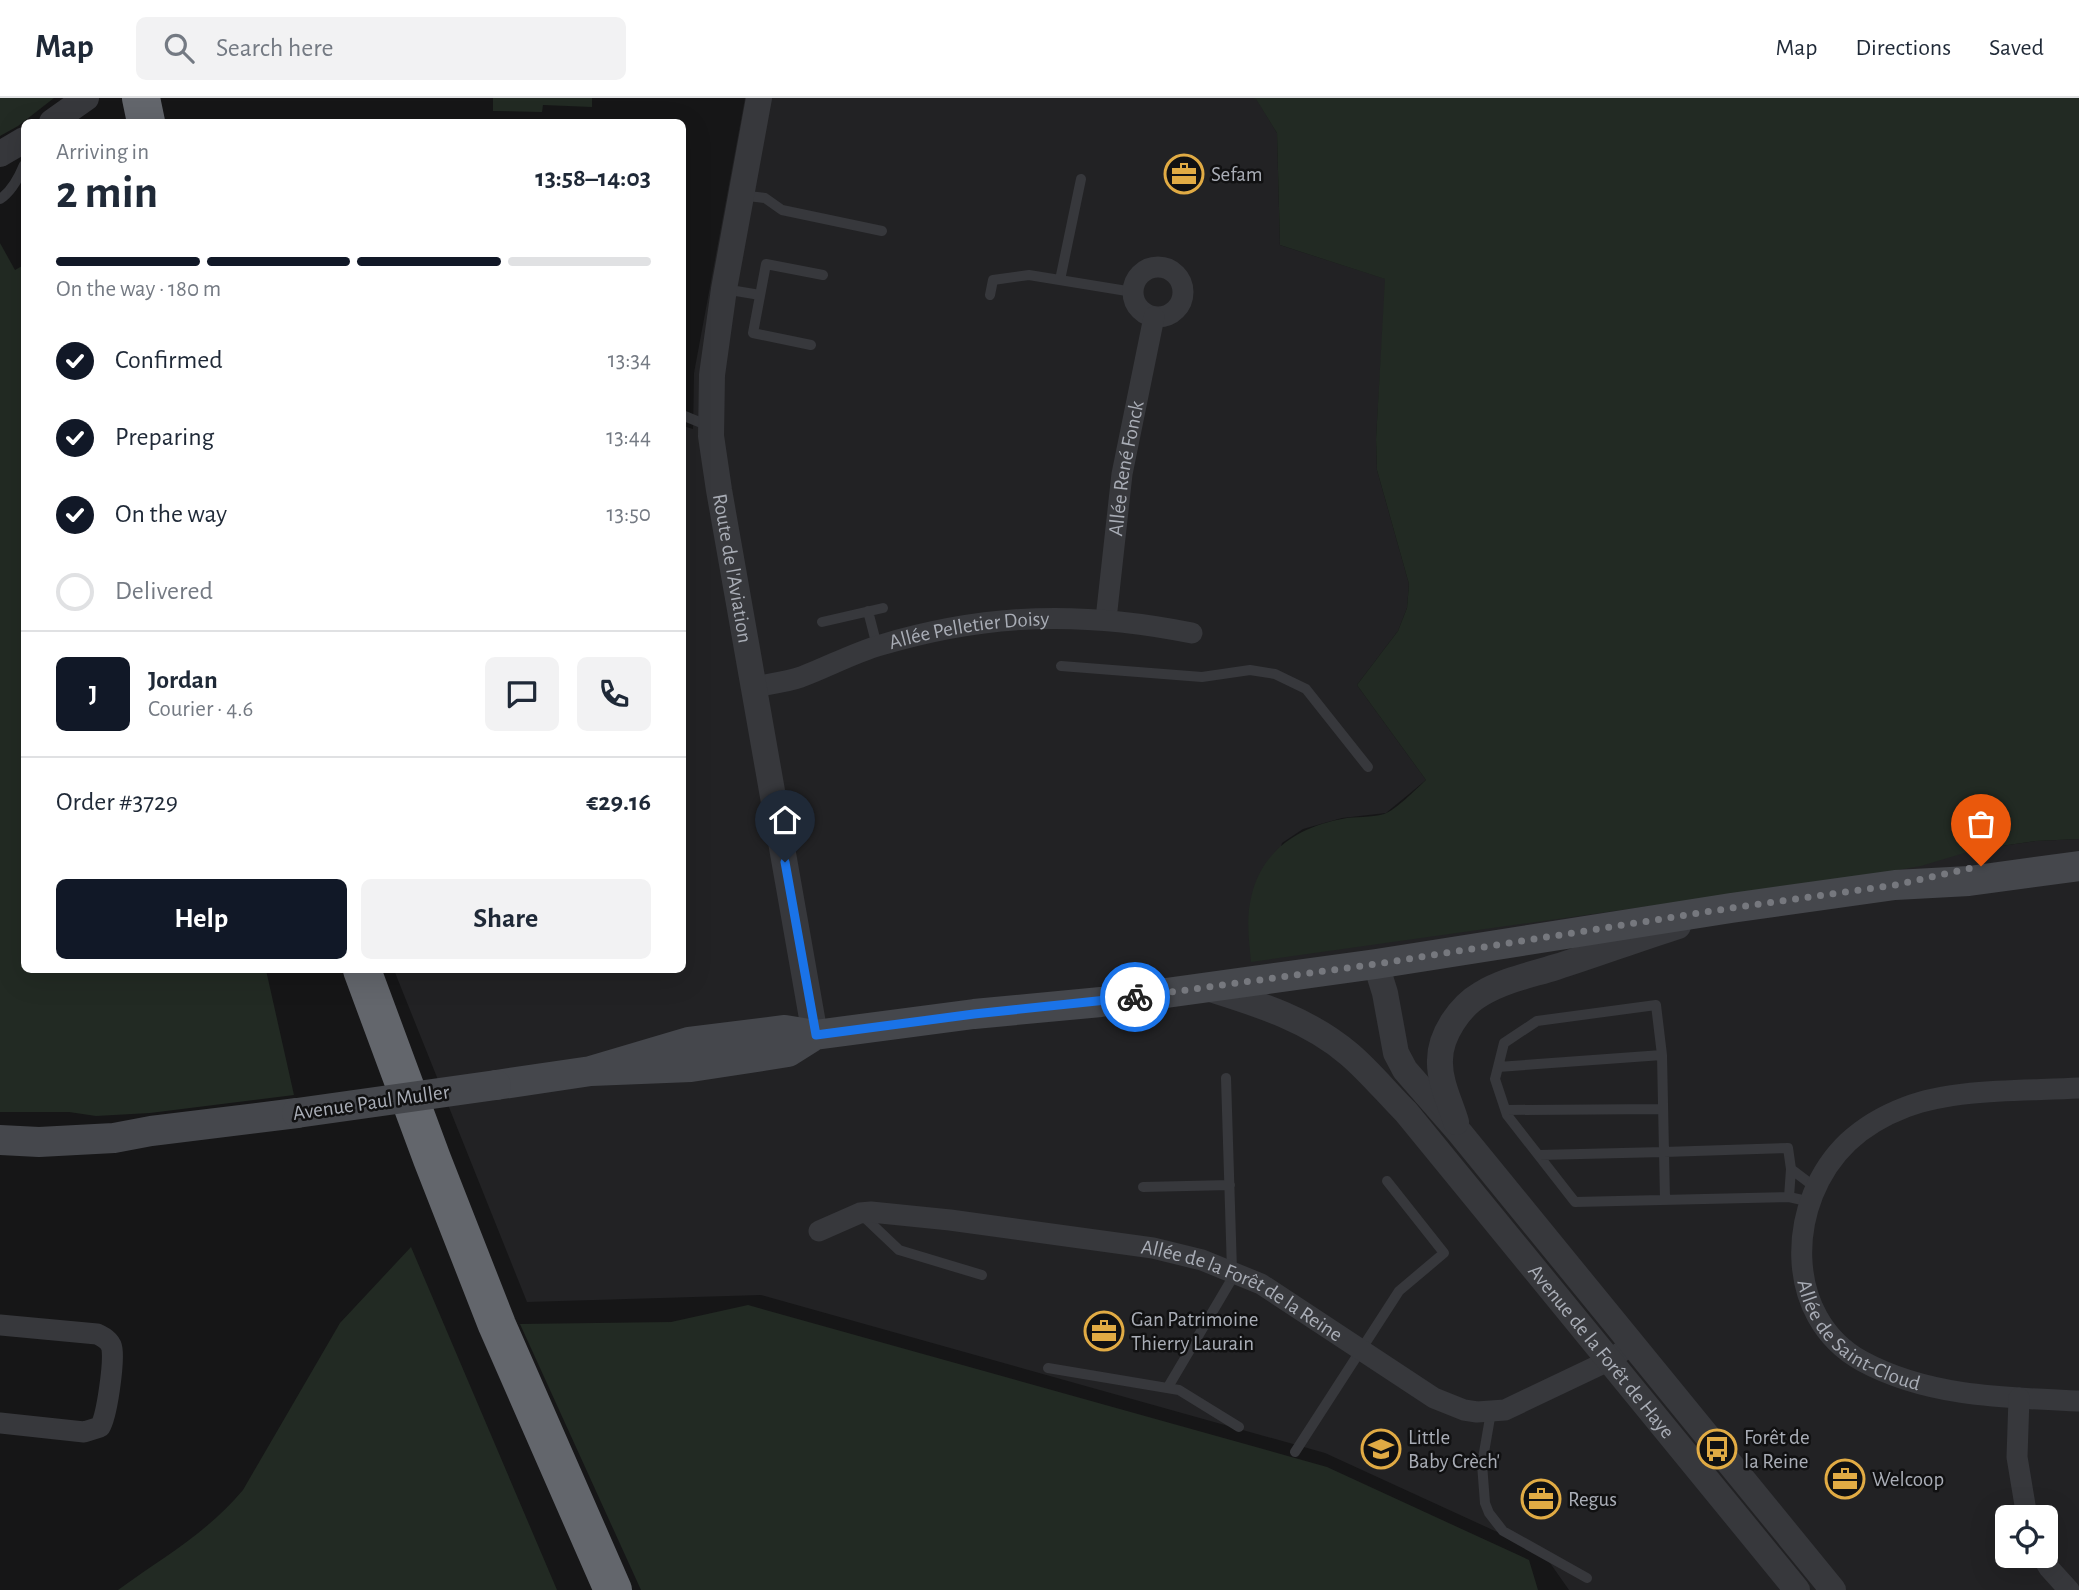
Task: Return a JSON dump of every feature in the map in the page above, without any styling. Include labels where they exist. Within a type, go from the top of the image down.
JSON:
[{"type":"highway","points":[[116,98],[120,119]]},
{"type":"highway","points":[[141,98],[145,119]]},
{"type":"highway","points":[[336,973],[403,1157],[472,1334],[586,1590]]},
{"type":"highway","points":[[363,973],[497,1325],[613,1590]]},
{"type":"main road","name":"Avenue Paul Muller","points":[[1895,885],[1968,868],[2079,851]]},
{"type":"main road","name":"Avenue Paul Muller","points":[[0,1140],[38,1142],[100,1139],[592,1071],[689,1042],[785,1030],[816,1035],[1205,988],[1895,885],[1969,881],[2079,866]]},
{"type":"main road","name":"Avenue Paul Muller","points":[[0,1134],[151,1131]]},
{"type":"street","points":[[56,119],[86,98]]},
{"type":"street","name":"Route de l'Aviation","points":[[759,98],[724,289],[712,374],[711,427],[719,490],[816,1035]]},
{"type":"street","points":[[0,154],[21,142]]},
{"type":"street","points":[[1164,268],[1174,272],[1182,282],[1182,301],[1177,310],[1169,316],[1154,317],[1143,313],[1136,304],[1133,292],[1135,281],[1142,272],[1164,268]]},
{"type":"street","name":"Allée René Fonck","points":[[1106,619],[1122,474],[1154,317]]},
{"type":"street","name":"Allée Pelletier Doisy","points":[[754,687],[798,678],[877,646],[932,631],[992,621],[1066,617],[1106,619],[1192,634]]},
{"type":"street","name":"Avenue de la Forêt de Haye","points":[[1460,1133],[1444,1085],[1440,1060],[1449,1029],[1464,1007],[1478,995],[1502,983],[1731,908]]},
{"type":"street","name":"Avenue de la Forêt de Haye","points":[[1376,964],[1368,995],[1374,1037],[1380,1059],[1406,1112]]},
{"type":"street","name":"Avenue de la Forêt de Haye","points":[[1376,964],[1385,993],[1396,1053],[1405,1070],[1460,1133],[1833,1590]]},
{"type":"street","name":"Avenue de la Forêt de Haye","points":[[1205,988],[1273,1009],[1317,1030],[1350,1055],[1406,1112],[1797,1590]]},
{"type":"street","name":"Allée de Saint-Cloud","points":[[2079,1088],[1950,1096],[1908,1106],[1882,1117],[1847,1143],[1831,1163],[1814,1195],[1803,1227],[1802,1278],[1816,1317],[1838,1342],[1861,1361],[1903,1378],[1950,1391],[2079,1401]]},
{"type":"street","name":"Allée de la Forêt de la Reine","points":[[819,1231],[860,1213],[871,1212],[1153,1248],[1202,1260],[1261,1284],[1434,1398],[1464,1410],[1505,1410],[1610,1360],[1632,1344]]},
{"type":"street","points":[[0,1325],[97,1334],[107,1339],[112,1349],[106,1411],[100,1427],[84,1432],[0,1423]]},
{"type":"street","points":[[2019,1398],[2017,1457],[2025,1505]]},
{"type":"street","points":[[2050,1568],[2069,1590]]},
{"type":"lane","points":[[0,199],[4,198],[15,184],[21,171]]},
{"type":"lane","points":[[1060,280],[1081,179]]},
{"type":"lane","points":[[740,195],[765,198],[782,210],[882,231]]},
{"type":"lane","points":[[811,345],[753,333],[766,264],[823,275]]},
{"type":"lane","points":[[990,295],[993,280],[1029,275],[1133,292]]},
{"type":"lane","points":[[724,289],[760,295]]},
{"type":"lane","points":[[686,417],[711,427]]},
{"type":"lane","points":[[822,622],[883,608]]},
{"type":"lane","points":[[868,611],[877,646]]},
{"type":"lane","points":[[1061,666],[1202,677],[1250,670],[1275,674],[1306,689],[1368,767]]},
{"type":"lane","points":[[1665,1199],[1662,1055],[1657,1005],[1537,1021],[1504,1043],[1495,1079],[1506,1111],[1576,1202],[1814,1195]]},
{"type":"lane","points":[[1498,1068],[1662,1055]]},
{"type":"lane","points":[[1168,1387],[1234,1271],[1226,1078]]},
{"type":"lane","points":[[1506,1111],[1663,1109]]},
{"type":"lane","points":[[1539,1155],[1788,1148],[1791,1170],[1789,1197]]},
{"type":"lane","points":[[1791,1170],[1814,1195]]},
{"type":"lane","points":[[1295,1452],[1399,1292],[1444,1253],[1387,1181]]},
{"type":"lane","points":[[1143,1187],[1230,1185]]},
{"type":"lane","points":[[860,1213],[899,1250],[982,1275]]},
{"type":"lane","points":[[1048,1368],[1179,1390],[1239,1427]]},
{"type":"lane","points":[[1491,1412],[1482,1464],[1485,1503],[1489,1513],[1503,1531],[1587,1578]]},
{"type":"shaded area","points":[[0,98],[54,98],[27,119],[21,119],[18,126],[0,136]]},
{"type":"shaded area","points":[[493,98],[592,98],[592,107],[543,105],[542,112],[493,111]]},
{"type":"shaded area","points":[[745,98],[1256,98],[1277,133],[1280,245],[1386,279],[1376,439],[1377,470],[1409,584],[1407,608],[1398,631],[1357,685],[1426,780],[1386,813],[1342,818],[1303,829],[1282,843],[1251,961],[1727,894],[1971,850],[1970,847],[1993,843],[1994,847],[2035,841],[2079,839],[2079,1590],[1569,1590],[1543,1553],[1325,1453],[761,1295],[527,1302],[395,973],[686,973],[686,427],[693,429],[694,373]]},
{"type":"shaded area","points":[[1252,98],[2079,98],[2079,839],[1971,847],[1971,851],[1921,866],[1863,876],[1251,962],[1249,906],[1256,881],[1273,854],[1297,835],[1311,828],[1342,819],[1389,812],[1426,780],[1357,685],[1398,631],[1407,608],[1409,584],[1377,470],[1376,439],[1385,279],[1280,245],[1277,133],[1256,99]]},
{"type":"shaded area","points":[[0,243],[15,270],[21,267],[21,973],[267,973],[294,1095],[150,1113],[96,1116],[69,1112],[0,1112]]},
{"type":"shaded area","points":[[411,1247],[557,1590],[118,1590],[199,1532],[243,1490],[340,1323]]},
{"type":"shaded area","points":[[748,1305],[1327,1467],[1529,1560],[1538,1590],[641,1590],[520,1324],[671,1322]]},
{"type":"way so far","points":[[1135,997],[1376,964],[1895,885],[1981,866]]},
{"type":"place","name":"Sefam","points":[[1184,174]]},
{"type":"place","name":"Gan Patrimoine Thierry Laurain","points":[[1104,1331]]},
{"type":"place","name":"Little Baby Crèch'","points":[[1381,1449]]},
{"type":"place","name":"Forêt de la Reine","points":[[1717,1449]]},
{"type":"place","name":"Welcoop","points":[[1845,1479]]},
{"type":"place","name":"Regus","points":[[1541,1499]]},
{"type":"route","points":[[785,862],[816,1035],[974,1014],[1135,997]]}]
